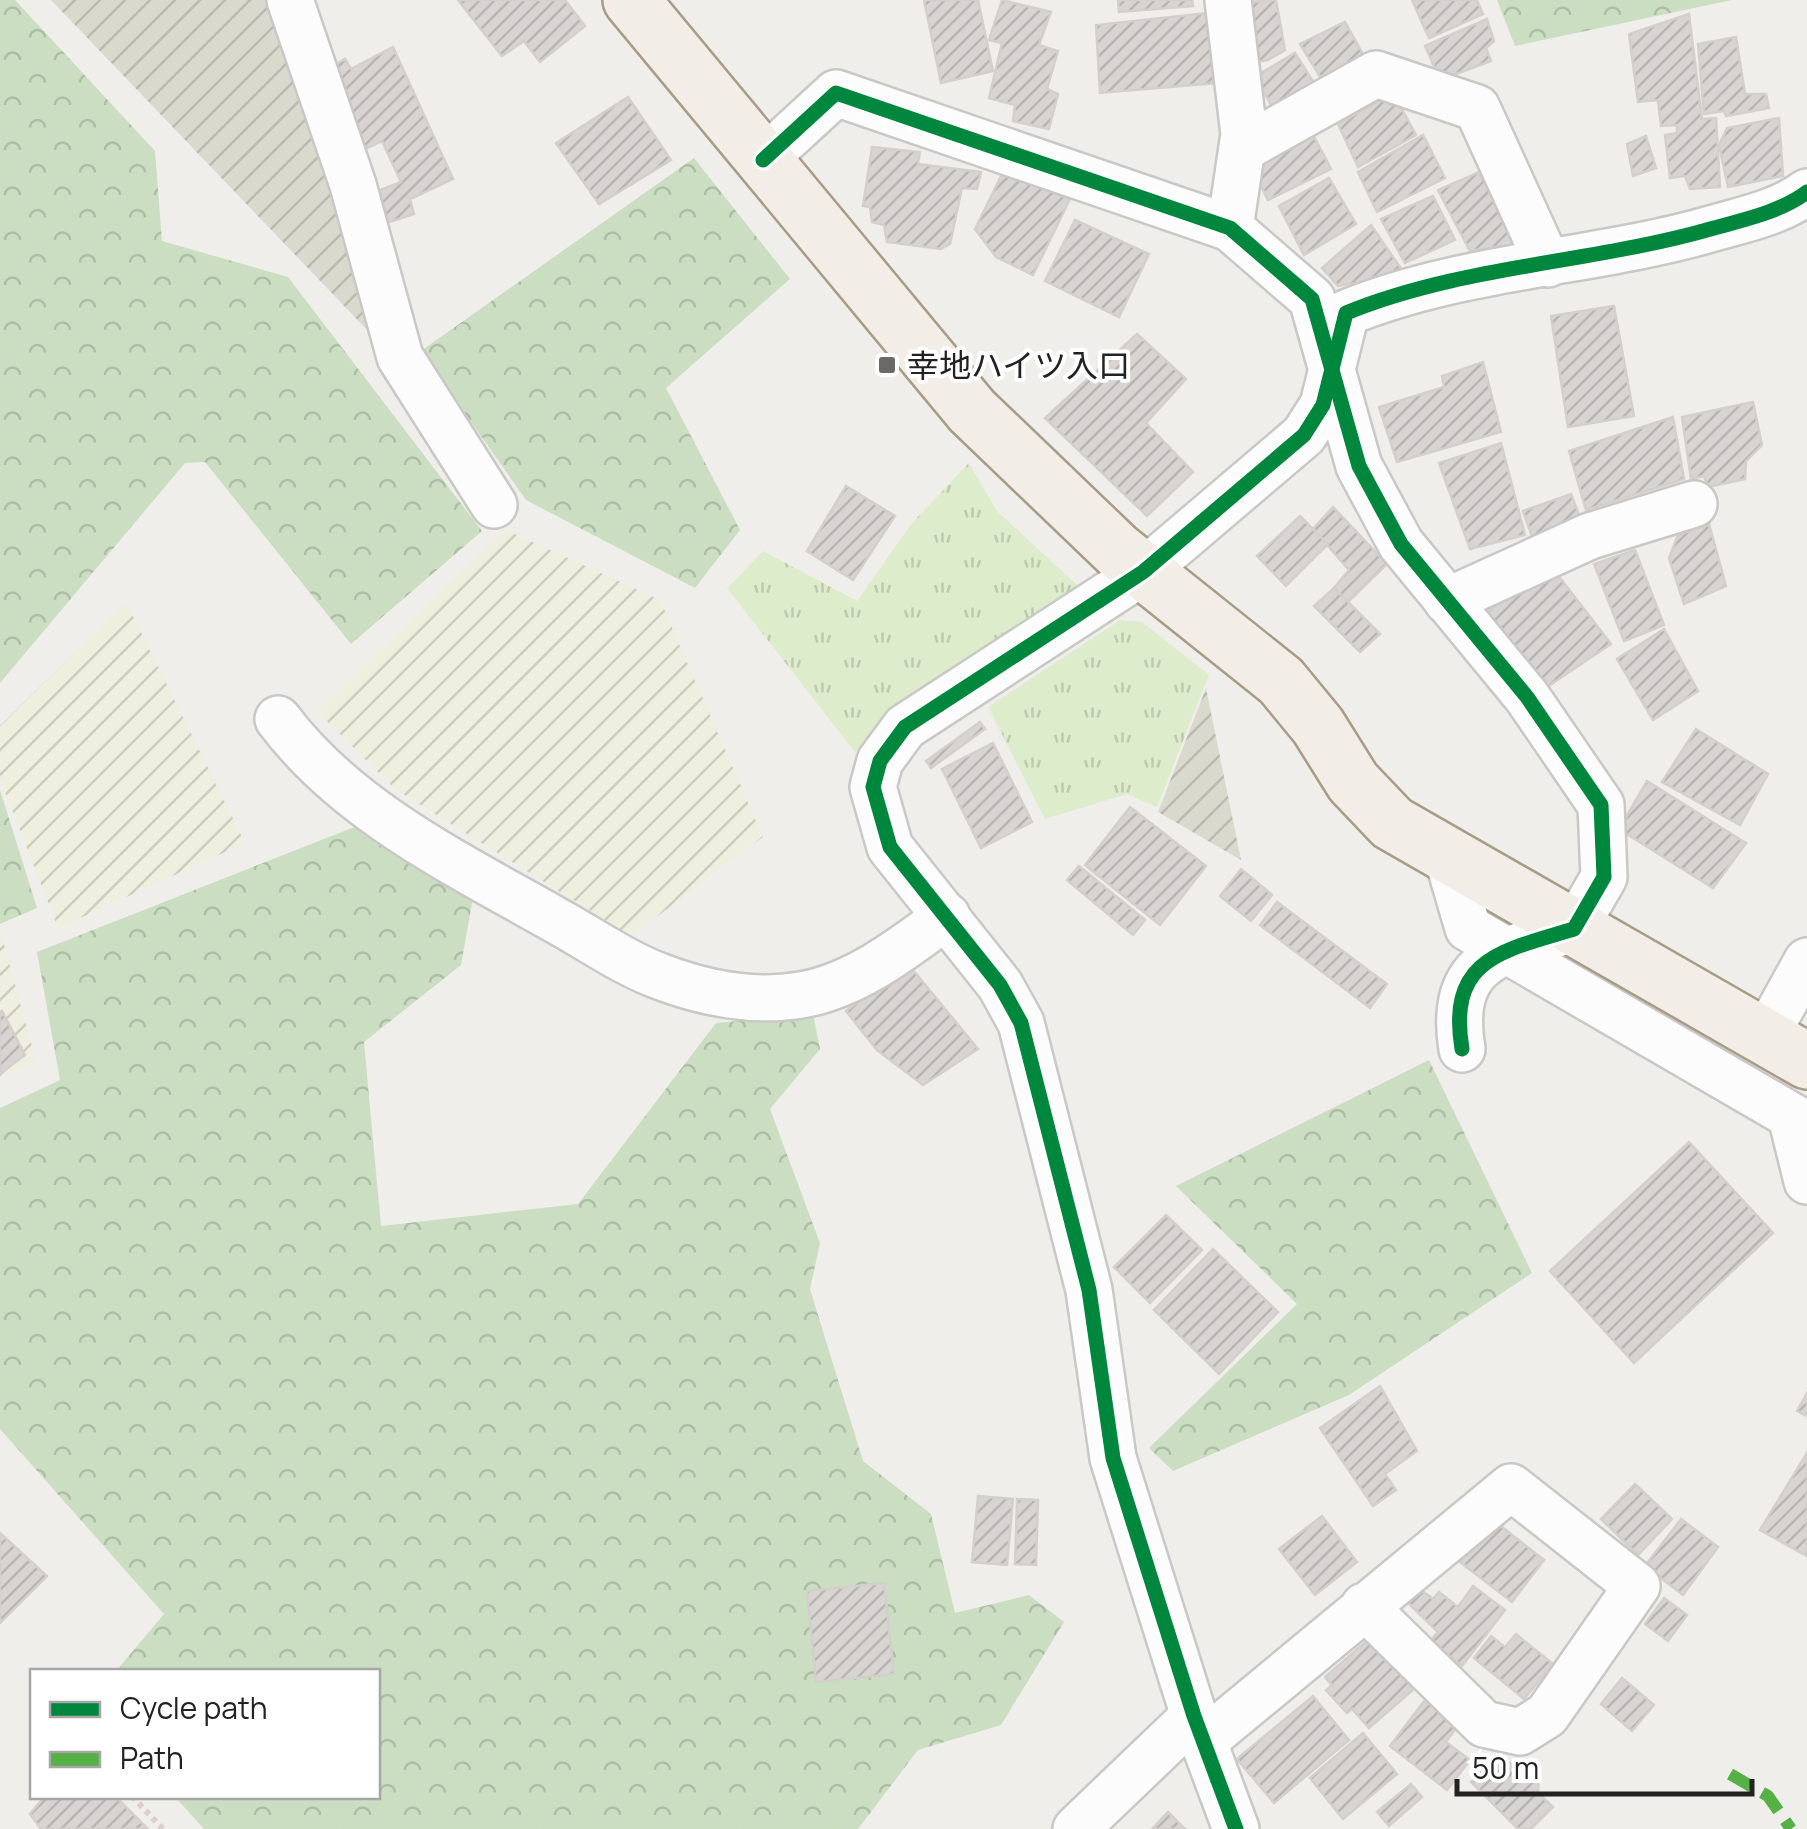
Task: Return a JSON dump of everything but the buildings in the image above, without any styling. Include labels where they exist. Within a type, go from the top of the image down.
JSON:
[{"type":"main road","points":[[631,0],[972,411],[1036,477],[1143,572],[1282,681],[1318,726],[1353,782],[1392,823],[1786,1049]]},
{"type":"street","points":[[290,0],[353,185],[400,357],[494,505]]},
{"type":"street","points":[[1228,0],[1244,134],[1230,228]]},
{"type":"street","points":[[1242,149],[1376,74],[1477,108],[1548,264]]},
{"type":"street","points":[[763,160],[836,93],[1230,228],[1312,300],[1359,466],[1400,544],[1527,697],[1601,806],[1604,877],[1574,929],[1504,950],[1471,975],[1456,1012],[1462,1049]]},
{"type":"street","points":[[1236,1829],[1199,1728],[1113,1458],[1089,1290],[1022,1023],[1000,985],[890,847],[873,786],[880,760],[905,728],[1143,572],[1304,435],[1323,404],[1346,313],[1391,295],[1671,241],[1766,213],[1807,192]]},
{"type":"street","points":[[1447,602],[1590,536],[1694,504]]},
{"type":"street","points":[[278,719],[308,759],[345,790],[458,865],[656,976],[758,998],[802,995],[881,962],[947,916]]},
{"type":"street","points":[[1447,856],[1468,928],[1799,1121],[1807,1181]]},
{"type":"street","points":[[1786,1049],[1807,961]]},
{"type":"street","points":[[1076,1829],[1199,1728],[1364,1606],[1511,1488],[1637,1586],[1546,1715],[1520,1732],[1484,1724],[1364,1606]]},
{"type":"path","points":[[135,1799],[163,1829]]},
{"type":"shaded area","points":[[51,0],[268,0],[289,34],[371,334]]},
{"type":"shaded area","points":[[1206,688],[1241,860],[1158,812]]},
{"type":"green space","points":[[0,0],[15,0],[155,151],[162,241],[288,277],[482,531],[351,644],[205,462],[185,463],[0,683]]},
{"type":"green space","points":[[1497,0],[1732,0],[1515,46]]},
{"type":"green space","points":[[694,158],[790,279],[666,388],[740,530],[695,588],[526,500],[421,351]]},
{"type":"green space","points":[[969,463],[997,511],[1078,586],[912,694],[855,752],[727,588],[763,551],[857,601],[912,523]]},
{"type":"green space","points":[[504,529],[660,600],[763,837],[631,936],[395,789],[317,711]]},
{"type":"green space","points":[[126,602],[245,843],[58,928],[0,779],[0,726]]},
{"type":"green space","points":[[1120,620],[1142,622],[1209,675],[1157,807],[1127,794],[1045,819],[988,707]]},
{"type":"green space","points":[[0,790],[37,908],[0,924]]},
{"type":"green space","points":[[357,826],[474,892],[461,965],[364,1042],[381,1226],[578,1204],[716,1023],[813,1014],[820,1049],[770,1109],[820,1243],[810,1289],[863,1461],[931,1514],[955,1613],[1029,1595],[1064,1622],[1001,1725],[918,1750],[858,1829],[204,1829],[177,1799],[380,1799],[380,1669],[118,1669],[164,1614],[0,1429],[0,1108],[60,1080],[37,952]]},
{"type":"green space","points":[[0,930],[36,1061],[0,1077]]},
{"type":"green space","points":[[1429,1060],[1532,1273],[1349,1395],[1173,1471],[1149,1448],[1297,1304],[1176,1186]]},
{"type":"marked path","points":[[1730,1774],[1768,1796],[1791,1829]]},
{"type":"cycle path","points":[[763,160],[836,93],[1230,228],[1312,299],[1359,466],[1401,544],[1527,697],[1601,805],[1604,877],[1574,929],[1503,953],[1485,963],[1472,977],[1463,995],[1462,1049]]},
{"type":"cycle path","points":[[1236,1829],[1194,1716],[1113,1458],[1089,1290],[1021,1023],[1000,985],[890,847],[873,787],[880,761],[905,727],[1143,572],[1304,435],[1323,405],[1346,313],[1436,284],[1669,240],[1774,210],[1807,192]]},
{"type":"place","name":"幸地ハイツ入口","points":[[887,365]]}]
